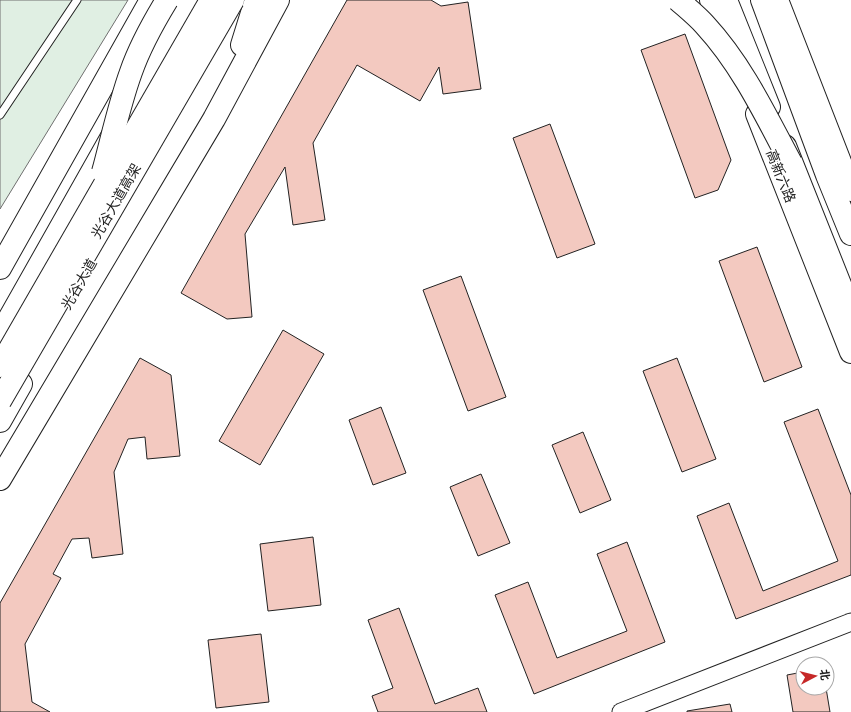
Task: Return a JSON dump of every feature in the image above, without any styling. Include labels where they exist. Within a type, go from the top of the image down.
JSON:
[{"type":"main road","points":[[0,268],[151,0]]},
{"type":"main road","points":[[89,212],[102,174],[131,71],[149,30],[166,0]]},
{"type":"main road","points":[[0,335],[189,0]]},
{"type":"main road","name":"光谷大道高架","points":[[0,366],[211,0]]},
{"type":"main road","name":"光谷大道高架","points":[[0,401],[233,0]]},
{"type":"main road","name":"光谷大道","points":[[0,421],[122,209],[238,0]]},
{"type":"main road","points":[[225,98],[256,0]]},
{"type":"main road","points":[[0,479],[210,126],[278,0]]},
{"type":"main road","points":[[678,0],[705,25],[726,51],[752,91],[792,163]]},
{"type":"main road","name":"高新六路","points":[[711,0],[851,352]]},
{"type":"main road","points":[[726,0],[851,312]]},
{"type":"main road","points":[[762,0],[827,175],[851,234]]},
{"type":"main road","points":[[777,0],[851,190]]},
{"type":"main road","points":[[85,184],[122,209]]},
{"type":"street","points":[[621,712],[851,622]]},
{"type":"lane","points":[[0,115],[77,0]]},
{"type":"green space","points":[[0,0],[128,0],[0,209]]},
{"type":"building","points":[[347,0],[431,0],[441,6],[468,2],[481,89],[443,94],[439,67],[420,101],[357,65],[313,143],[325,220],[293,225],[285,167],[245,234],[252,317],[227,319],[181,293]]},
{"type":"building","points":[[685,34],[731,160],[718,190],[695,198],[641,50]]},
{"type":"building","points":[[550,124],[595,244],[557,258],[513,138]]},
{"type":"building","points":[[757,247],[802,367],[764,382],[719,261]]},
{"type":"building","points":[[461,276],[506,397],[468,411],[423,290]]},
{"type":"building","points":[[283,330],[324,354],[260,465],[219,441]]},
{"type":"building","points":[[140,358],[171,375],[180,456],[147,459],[145,437],[128,439],[114,472],[123,554],[92,558],[89,538],[72,539],[53,574],[61,578],[25,644],[32,702],[50,712],[0,712],[0,603]]},
{"type":"building","points":[[677,358],[716,459],[682,472],[643,371]]},
{"type":"building","points":[[381,407],[406,473],[373,485],[349,420]]},
{"type":"building","points":[[818,409],[851,495],[851,575],[736,619],[697,516],[729,503],[763,591],[838,561],[784,422]]},
{"type":"building","points":[[583,432],[611,500],[580,513],[552,445]]},
{"type":"building","points":[[481,474],[510,543],[478,556],[450,487]]},
{"type":"building","points":[[313,537],[321,605],[268,611],[260,544]]},
{"type":"building","points":[[627,542],[665,642],[534,694],[495,595],[528,582],[557,658],[627,631],[597,554]]},
{"type":"building","points":[[399,608],[435,704],[478,688],[487,712],[378,712],[372,696],[393,688],[368,620]]},
{"type":"building","points":[[261,634],[269,702],[216,708],[208,640]]},
{"type":"building","points":[[795,674],[795,696],[827,696],[830,712],[793,712],[787,675]]},
{"type":"building","points":[[730,704],[732,712],[687,712],[687,711]]}]
